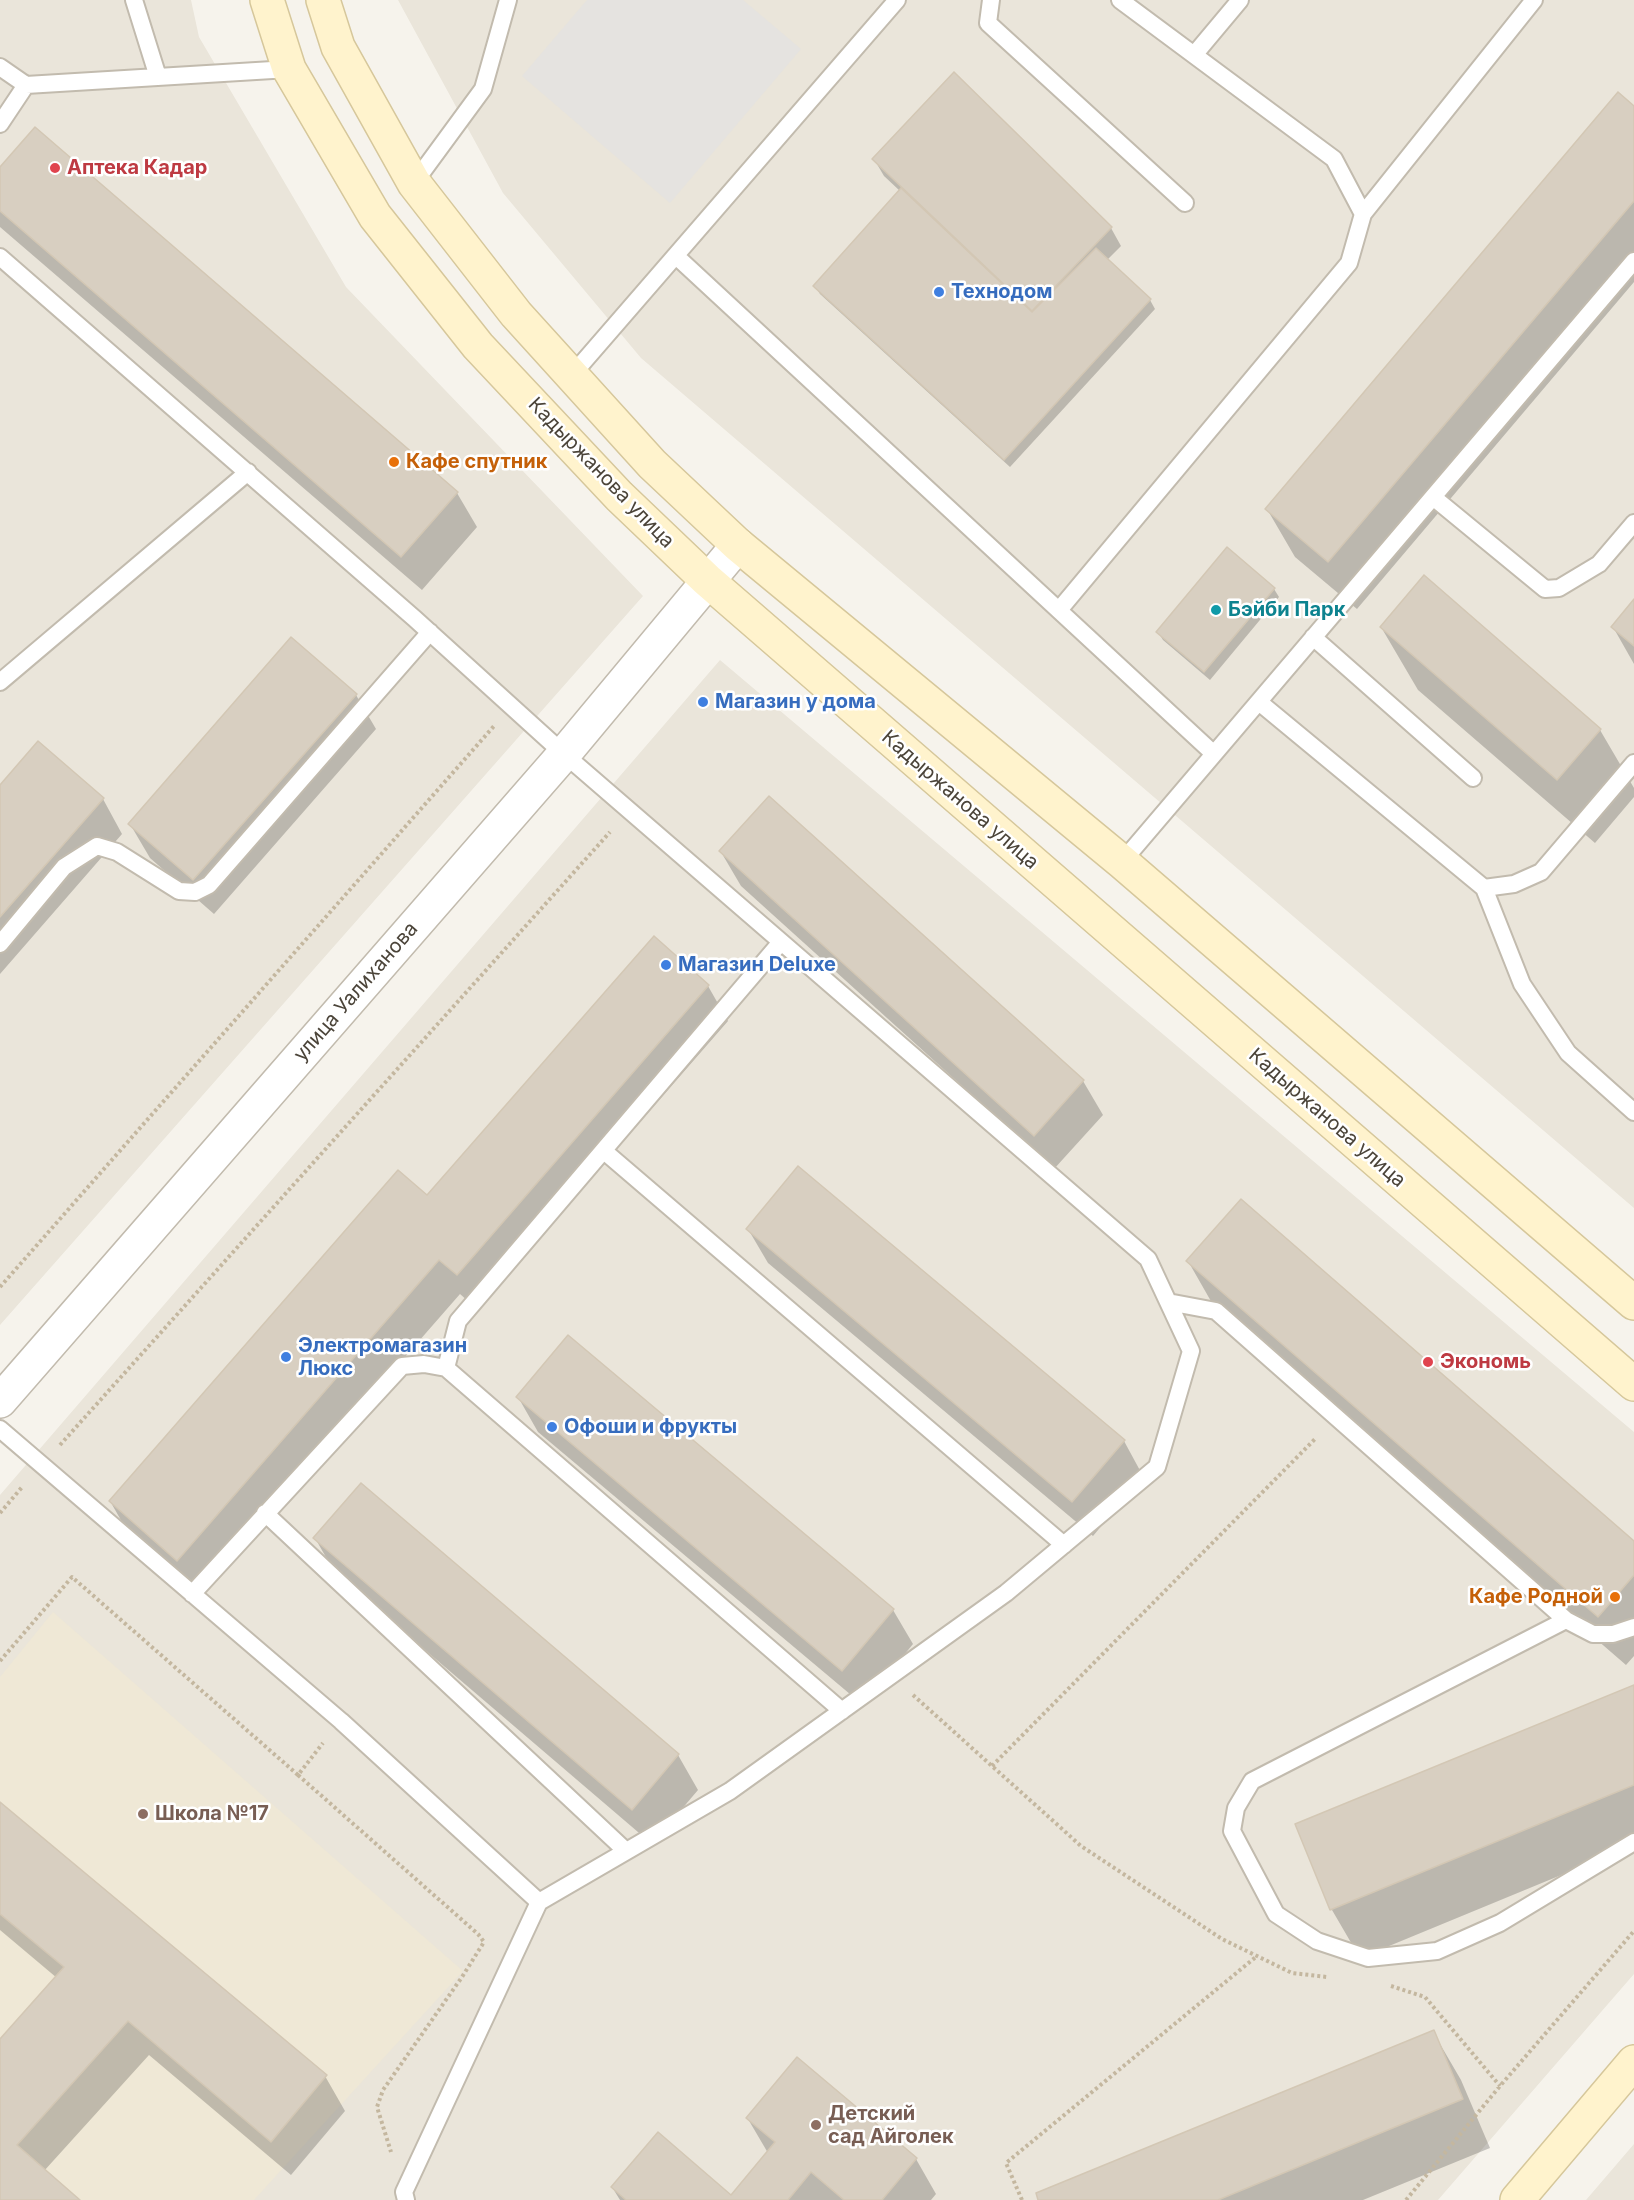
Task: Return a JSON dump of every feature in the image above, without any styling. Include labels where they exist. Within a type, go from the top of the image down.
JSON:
[{"type":"main road","name":"Кадыржанова улица","points":[[267,0],[289,69],[375,216],[478,345],[619,496],[707,580],[1634,1384]]},
{"type":"main road","points":[[323,0],[338,47],[414,183],[516,314],[652,464],[738,545],[1122,862],[1634,1303]]},
{"type":"main road","points":[[1517,2200],[1634,2062]]},
{"type":"street","name":"улица Уалиханова","points":[[0,1401],[564,754],[738,545]]},
{"type":"lane","points":[[134,0],[158,77]]},
{"type":"lane","points":[[414,183],[483,89],[508,0]]},
{"type":"lane","points":[[572,375],[897,0]]},
{"type":"lane","points":[[991,0],[988,23],[1185,203]]},
{"type":"lane","points":[[1120,0],[1334,159],[1363,214]]},
{"type":"lane","points":[[1194,55],[1240,0]]},
{"type":"lane","points":[[1059,610],[1349,263],[1363,214],[1534,0]]},
{"type":"lane","points":[[0,67],[26,85],[289,69]]},
{"type":"lane","points":[[0,124],[26,85]]},
{"type":"lane","points":[[0,256],[430,632],[511,708],[1148,1259],[1191,1351],[1156,1467],[1064,1545],[1006,1593],[730,1791],[539,1902],[405,2196]]},
{"type":"lane","points":[[676,256],[1214,754]]},
{"type":"lane","points":[[1122,862],[1634,261]]},
{"type":"lane","points":[[0,682],[248,472]]},
{"type":"lane","points":[[1433,497],[1545,589],[1559,588],[1599,564],[1634,523]]},
{"type":"lane","points":[[0,944],[64,867],[97,846],[117,852],[179,891],[195,892],[209,885],[430,632]]},
{"type":"lane","points":[[1313,637],[1473,778]]},
{"type":"lane","points":[[1259,702],[1484,888],[1522,984],[1568,1053],[1634,1112]]},
{"type":"lane","points":[[1484,888],[1514,884],[1541,872],[1634,763]]},
{"type":"lane","points":[[446,1368],[458,1321],[781,942]]},
{"type":"lane","points":[[604,1151],[1064,1545]]},
{"type":"lane","points":[[1168,1302],[1216,1311],[1566,1620],[1593,1634],[1613,1634],[1634,1627]]},
{"type":"lane","points":[[192,1594],[402,1366],[424,1364],[446,1368],[842,1711]]},
{"type":"lane","points":[[0,1429],[341,1721],[539,1902]]},
{"type":"lane","points":[[265,1513],[626,1851]]},
{"type":"lane","points":[[1566,1620],[1252,1781],[1236,1808],[1232,1831],[1276,1914],[1317,1941],[1368,1958],[1437,1951],[1500,1923],[1634,1842]]},
{"type":"path","points":[[0,1287],[511,708]]},
{"type":"path","points":[[0,1513],[629,810]]},
{"type":"path","points":[[992,1766],[1337,1417]]},
{"type":"path","points":[[0,1661],[72,1577],[478,1934],[484,1942],[382,2090],[377,2107],[405,2196]]},
{"type":"path","points":[[891,1675],[1082,1846],[1222,1939],[1292,1973],[1337,1978]]},
{"type":"path","points":[[298,1775],[341,1721]]},
{"type":"path","points":[[1406,2200],[1500,2086],[1634,1931]]},
{"type":"path","points":[[1022,2200],[1006,2163],[1257,1956]]},
{"type":"path","points":[[1382,1983],[1425,1997],[1500,2086]]},
{"type":"shaded area","points":[[0,0],[191,0],[199,37],[346,287],[643,596],[0,1325]]},
{"type":"shaded area","points":[[398,0],[1634,0],[1634,1208],[641,358],[503,193]]},
{"type":"shaded area","points":[[587,0],[743,0],[801,49],[670,203],[522,76]]},
{"type":"shaded area","points":[[720,660],[1634,1432],[1634,1974],[1438,2200],[0,2200],[0,1495]]},
{"type":"shaded area","name":"Школа №17","points":[[53,1612],[463,1971],[254,2200],[0,2200],[0,1677]]},
{"type":"shaded area","points":[[1634,2144],[1634,2200],[1586,2200]]},
{"type":"building","points":[[954,72],[1112,227],[1032,311],[872,159]]},
{"type":"building","points":[[1618,92],[1634,106],[1634,201],[1328,562],[1265,509]]},
{"type":"building","points":[[35,127],[458,492],[401,557],[0,211],[0,167]]},
{"type":"building","points":[[901,188],[1032,312],[1096,248],[1151,299],[1004,460],[813,286]]},
{"type":"building","name":"Бэйби Парк","points":[[1227,547],[1275,588],[1204,672],[1156,632]]},
{"type":"building","points":[[1424,575],[1601,729],[1557,780],[1380,627]]},
{"type":"building","points":[[1634,599],[1634,646],[1611,627]]},
{"type":"building","points":[[291,637],[357,694],[193,880],[128,824]]},
{"type":"building","points":[[38,741],[104,798],[0,917],[0,785]]},
{"type":"building","points":[[769,796],[1084,1080],[1034,1136],[719,851]]},
{"type":"building","points":[[654,936],[709,985],[457,1275],[439,1260],[177,1561],[109,1501],[398,1170],[427,1195]]},
{"type":"building","points":[[798,1166],[1125,1440],[1072,1502],[746,1229]]},
{"type":"building","points":[[1241,1199],[1634,1541],[1634,1575],[1598,1617],[1186,1261]]},
{"type":"building","points":[[568,1335],[894,1609],[842,1671],[516,1397]]},
{"type":"building","points":[[361,1483],[679,1754],[632,1810],[313,1538]]},
{"type":"building","points":[[1634,1685],[1634,1785],[1330,1910],[1295,1824]]},
{"type":"building","points":[[0,1802],[327,2075],[271,2142],[128,2021],[17,2145],[80,2200],[0,2200],[0,2039],[64,1967],[0,1914]]},
{"type":"building","points":[[1434,2030],[1463,2099],[1218,2200],[1038,2200],[1036,2193]]},
{"type":"building","name":"Детский сад Айголек","points":[[797,2057],[917,2158],[882,2200],[844,2200],[811,2172],[788,2200],[626,2200],[611,2187],[658,2132],[731,2195],[775,2142],[746,2118]]},
{"type":"place","name":"Аптека Кадар","points":[[55,168]]},
{"type":"place","name":"Технодом","points":[[939,292]]},
{"type":"place","name":"Кафе спутник","points":[[394,462]]},
{"type":"place","name":"Бэйби Парк","points":[[1216,610]]},
{"type":"place","name":"Магазин у дома","points":[[703,702]]},
{"type":"place","name":"Магазин Deluxe","points":[[666,965]]},
{"type":"place","name":"Электромагазин Люкс","points":[[286,1357]]},
{"type":"place","name":"Экономь","points":[[1428,1362]]},
{"type":"place","name":"Офоши и фрукты","points":[[552,1427]]},
{"type":"place","name":"Кафе Родной","points":[[1615,1597]]},
{"type":"place","name":"Школа №17","points":[[143,1814]]},
{"type":"place","name":"Детский сад Айголек","points":[[816,2125]]}]
